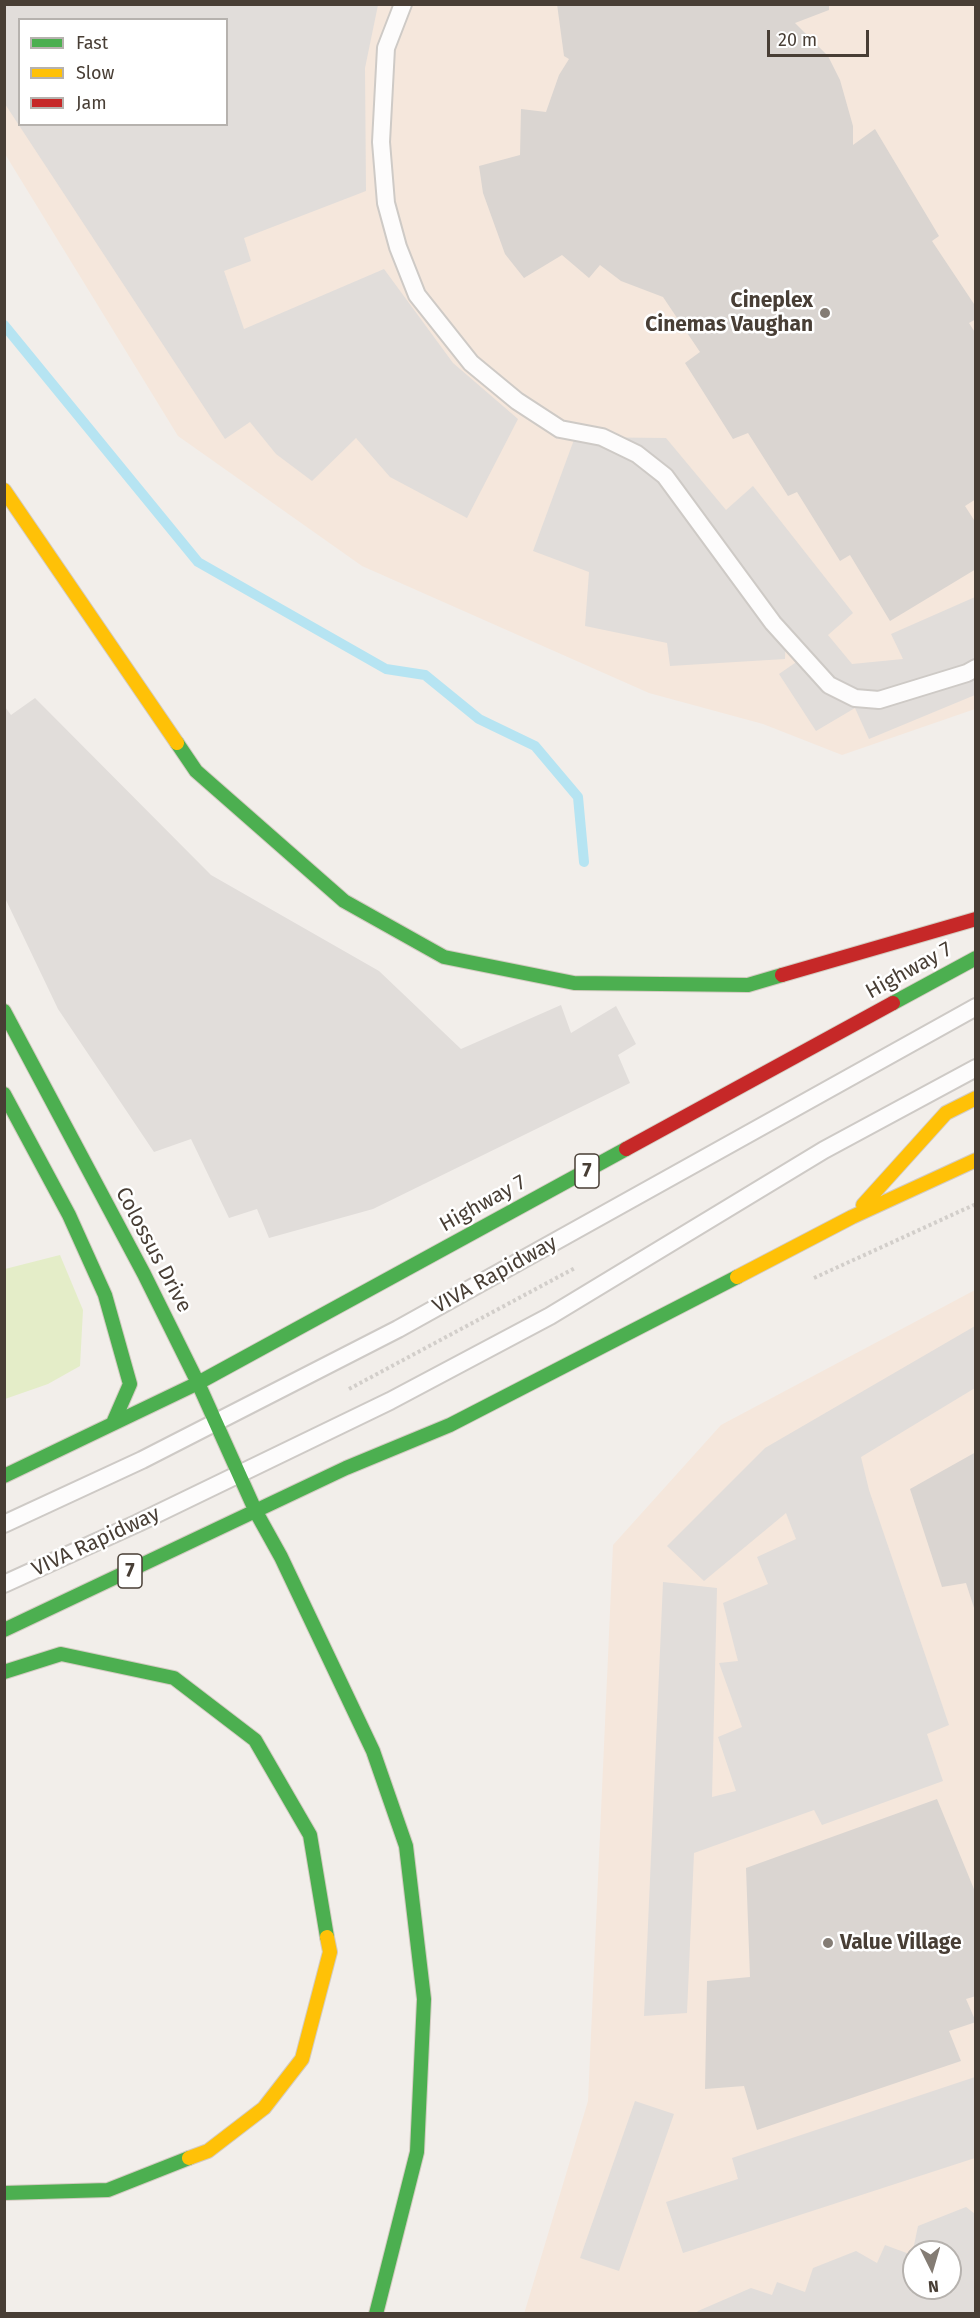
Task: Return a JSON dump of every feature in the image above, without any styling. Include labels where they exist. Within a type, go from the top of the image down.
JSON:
[{"type":"main road","points":[[4,490],[196,771],[344,901],[444,957],[574,983],[748,985],[975,919]]},
{"type":"main road","name":"Highway 7","points":[[4,1476],[198,1383],[975,958]]},
{"type":"main road","name":"Colossus Drive","points":[[4,1011],[144,1274],[198,1383],[256,1512],[281,1557],[373,1751],[405,1846],[424,2000],[417,2152],[376,2313]]},
{"type":"main road","points":[[4,1094],[69,1215],[105,1295],[130,1383],[113,1423]]},
{"type":"main road","points":[[852,1217],[946,1113],[975,1098]]},
{"type":"main road","name":"7","points":[[4,1630],[346,1468],[450,1425],[852,1217],[975,1160]]},
{"type":"main road","points":[[4,1672],[61,1654],[174,1678],[255,1740],[310,1835],[330,1952],[302,2059],[264,2108],[208,2151],[108,2190],[4,2193]]},
{"type":"lane","points":[[403,4],[386,48],[381,142],[386,203],[398,247],[417,295],[471,363],[517,401],[560,429],[602,437],[637,454],[665,476],[773,623],[829,685],[855,698],[879,700],[967,673],[975,668]]},
{"type":"lane","name":"VIVA Rapidway","points":[[4,1524],[142,1460],[418,1317],[975,1007]]},
{"type":"lane","name":"VIVA Rapidway","points":[[4,1584],[390,1401],[550,1316],[824,1150],[975,1068]]},
{"type":"shaded area","points":[[4,5],[378,5],[365,68],[366,191],[244,238],[251,261],[224,271],[244,329],[384,269],[453,363],[518,419],[467,518],[390,477],[356,438],[312,481],[276,454],[250,422],[225,439],[19,126],[228,126],[228,18],[18,18],[18,124],[5,104]]},
{"type":"shaded area","points":[[5,5],[975,5],[975,709],[842,755],[763,724],[649,693],[362,566],[178,436],[5,154]]},
{"type":"shaded area","points":[[575,437],[666,438],[726,510],[753,486],[853,613],[828,635],[852,664],[903,659],[891,634],[975,597],[975,695],[869,739],[855,708],[816,731],[779,674],[805,656],[786,633],[785,659],[670,666],[667,643],[585,626],[589,572],[533,551]]},
{"type":"shaded area","points":[[35,698],[211,875],[379,971],[461,1049],[561,1005],[571,1033],[616,1006],[636,1044],[618,1055],[630,1083],[373,1209],[269,1238],[257,1209],[229,1218],[191,1139],[154,1152],[58,1009],[5,898],[5,707],[11,715]]},
{"type":"shaded area","points":[[975,1290],[975,2313],[524,2314],[588,2101],[613,1545],[721,1425]]},
{"type":"shaded area","points":[[975,1326],[975,1388],[861,1457],[869,1490],[949,1725],[927,1734],[943,1781],[822,1825],[814,1810],[694,1853],[687,2013],[644,2016],[663,1582],[717,1588],[712,1797],[736,1791],[718,1737],[742,1727],[719,1663],[738,1661],[723,1603],[768,1584],[757,1557],[796,1539],[786,1513],[704,1581],[667,1546],[765,1448]]},
{"type":"shaded area","points":[[975,2077],[975,2158],[683,2253],[666,2202],[738,2179],[732,2158]]},
{"type":"shaded area","points":[[635,2101],[674,2114],[619,2271],[580,2258]]},
{"type":"shaded area","points":[[966,2207],[975,2214],[975,2313],[696,2313],[751,2288],[772,2295],[777,2282],[805,2292],[813,2268],[856,2251],[877,2263],[885,2245],[902,2251],[902,2300],[962,2300],[962,2240],[915,2240],[918,2226]]},
{"type":"green space","points":[[60,1255],[83,1310],[80,1366],[48,1384],[5,1399],[5,1269]]},
{"type":"building","name":"Cineplex Cinemas Vaughan","points":[[557,4],[829,4],[829,10],[795,23],[828,56],[840,80],[853,126],[853,145],[875,129],[939,236],[932,241],[976,307],[976,319],[969,323],[976,334],[976,499],[965,506],[976,523],[976,569],[890,621],[850,555],[840,561],[797,492],[788,496],[748,433],[733,439],[685,363],[700,352],[663,297],[621,281],[600,265],[589,278],[562,255],[524,278],[505,254],[483,193],[479,166],[520,155],[521,109],[546,112],[559,75],[569,59],[564,56]]},
{"type":"building","points":[[976,1452],[975,1611],[966,1583],[942,1587],[910,1489]]},
{"type":"building","points":[[937,1799],[976,1894],[976,1996],[966,1999],[976,2022],[949,2031],[961,2061],[757,2130],[744,2086],[705,2089],[707,1981],[750,1977],[746,1868]]},
{"type":"waterway","points":[[4,325],[198,562],[386,669],[425,675],[479,719],[535,746],[578,797],[584,862]]},
{"type":"traffic: fast","points":[[177,743],[196,771],[344,901],[444,957],[574,983],[748,985],[782,975]]},
{"type":"traffic: fast","points":[[893,1003],[976,958]]},
{"type":"traffic: fast","points":[[4,1011],[144,1274],[198,1383],[256,1512]]},
{"type":"traffic: fast","points":[[4,1094],[69,1215],[105,1295],[130,1384],[113,1423]]},
{"type":"traffic: fast","points":[[4,1476],[198,1383],[626,1149]]},
{"type":"traffic: fast","points":[[4,1630],[346,1468],[450,1425],[737,1277]]},
{"type":"traffic: fast","points":[[256,1512],[281,1557],[373,1751],[406,1846],[424,1999],[417,2152],[376,2314]]},
{"type":"traffic: fast","points":[[4,1672],[61,1654],[174,1678],[255,1740],[310,1835],[327,1937]]},
{"type":"traffic: fast","points":[[4,2193],[108,2190],[189,2158]]},
{"type":"traffic: slow","points":[[4,490],[177,743]]},
{"type":"traffic: slow","points":[[863,1205],[946,1113],[976,1098]]},
{"type":"traffic: slow","points":[[737,1277],[852,1217],[976,1160]]},
{"type":"traffic: slow","points":[[189,2158],[208,2151],[264,2108],[302,2059],[330,1952],[327,1937]]},
{"type":"traffic: jam","points":[[782,975],[976,919]]},
{"type":"traffic: jam","points":[[626,1149],[893,1003]]},
{"type":"place","name":"Cineplex Cinemas Vaughan","points":[[825,313]]},
{"type":"place","name":"Value Village","points":[[828,1943]]}]
